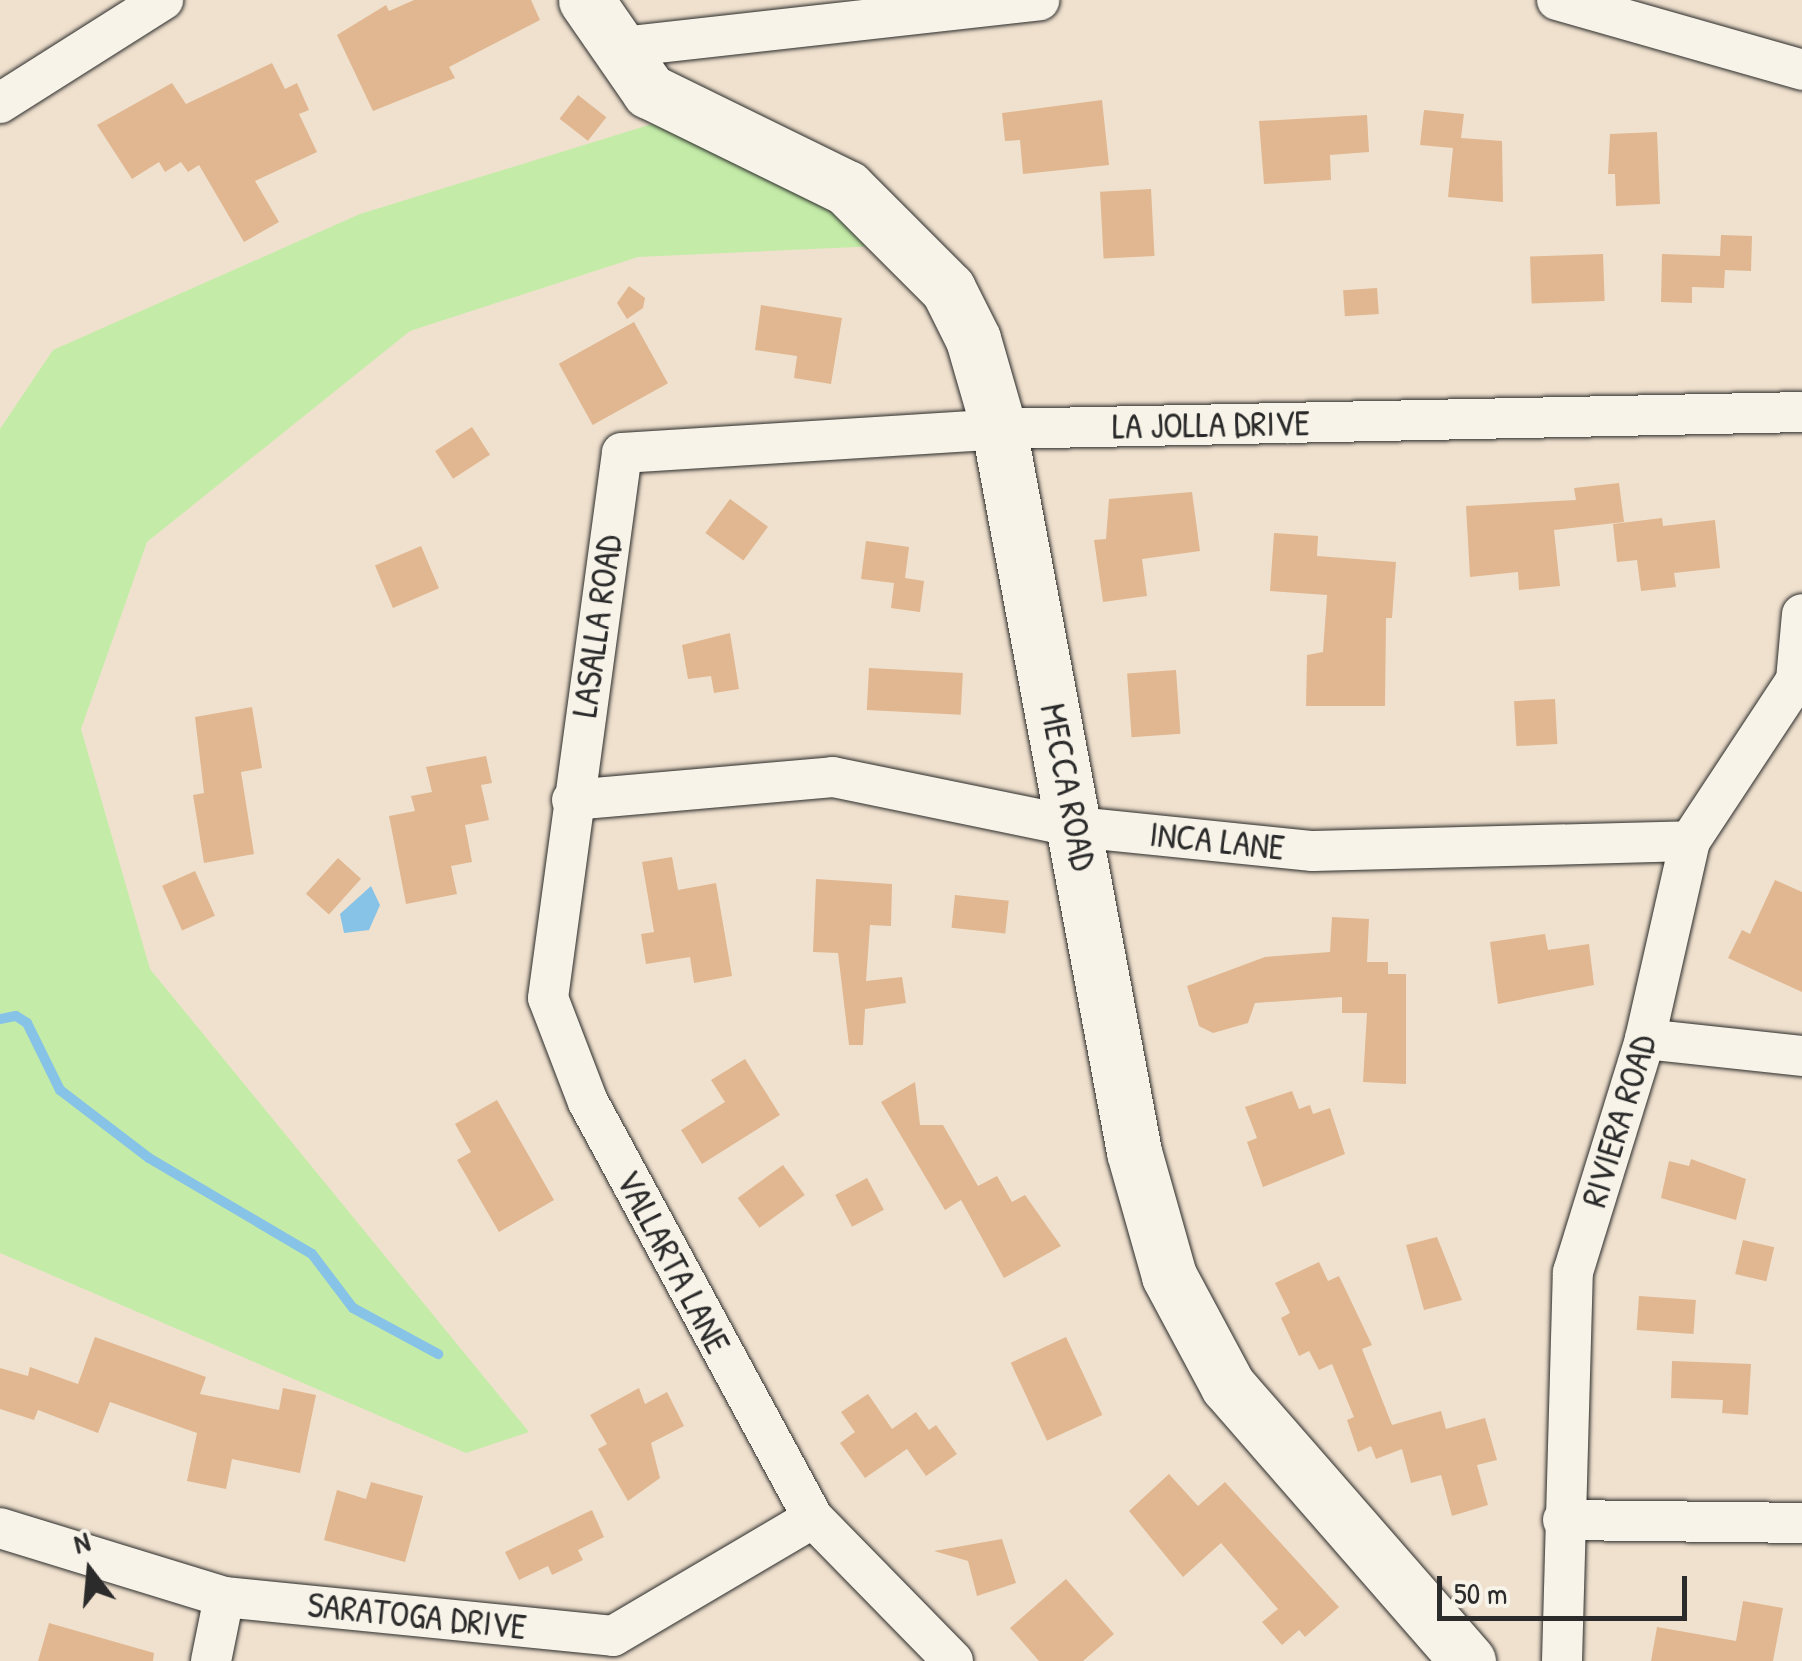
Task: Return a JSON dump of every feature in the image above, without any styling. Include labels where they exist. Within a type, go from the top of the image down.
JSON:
[{"type":"street","points":[[0,103],[163,0]]},
{"type":"street","name":"MECCA ROAD","points":[[586,0],[614,48],[650,91],[847,188],[906,242],[948,289],[973,339],[999,429],[1148,1213],[1196,1334],[1228,1386],[1468,1661]]},
{"type":"street","points":[[614,48],[1039,0]]},
{"type":"street","points":[[1557,0],[1802,70]]},
{"type":"street","name":"LA JOLLA DRIVE","points":[[622,453],[999,429],[1802,412]]},
{"type":"street","name":"LASALLA ROAD","points":[[572,800],[622,453]]},
{"type":"street","name":"RIVIERA ROAD","points":[[1562,1661],[1573,1272],[1645,1039],[1690,842],[1796,680],[1802,614]]},
{"type":"street","name":"INCA LANE","points":[[572,800],[833,776],[1076,827],[1313,851],[1690,842]]},
{"type":"street","name":"VALLARTA LANE","points":[[572,800],[548,998],[588,1102],[812,1518],[953,1661]]},
{"type":"street","points":[[1645,1039],[1802,1056]]},
{"type":"street","name":"SARATOGA DRIVE","points":[[0,1528],[224,1596],[616,1648],[812,1518]]},
{"type":"street","points":[[1563,1520],[1802,1524]]},
{"type":"street","points":[[211,1661],[224,1596]]},
{"type":"green space","points":[[652,124],[797,180],[879,246],[638,257],[410,331],[147,542],[81,729],[150,969],[529,1432],[466,1453],[0,1253],[0,429],[53,350],[360,214]]},
{"type":"water","points":[[371,886],[380,905],[369,930],[344,933],[340,914]]},
{"type":"building","points":[[414,0],[531,0],[540,20],[449,67],[455,78],[373,111],[337,35],[386,5],[389,11]]},
{"type":"building","points":[[272,63],[285,89],[297,83],[309,110],[299,114],[317,152],[255,181],[279,222],[244,242],[199,165],[188,172],[181,162],[165,172],[159,162],[132,179],[97,125],[172,83],[186,104]]},
{"type":"building","points":[[578,95],[606,117],[588,141],[560,119]]},
{"type":"building","points":[[1102,100],[1109,165],[1023,174],[1020,140],[1005,141],[1002,113]]},
{"type":"building","points":[[1424,110],[1464,114],[1461,138],[1502,141],[1503,202],[1448,197],[1453,148],[1420,145]]},
{"type":"building","points":[[1367,115],[1369,152],[1330,155],[1331,180],[1264,184],[1259,121]]},
{"type":"building","points":[[1657,132],[1660,204],[1616,206],[1615,174],[1608,174],[1610,134]]},
{"type":"building","points":[[1151,189],[1155,256],[1104,259],[1100,192]]},
{"type":"building","points":[[1721,235],[1752,236],[1751,271],[1725,270],[1724,288],[1692,287],[1692,303],[1661,302],[1662,254],[1720,256]]},
{"type":"building","points":[[1603,254],[1605,301],[1532,304],[1530,257]]},
{"type":"building","points":[[629,286],[645,298],[643,308],[627,319],[617,303]]},
{"type":"building","points":[[1377,288],[1379,314],[1345,316],[1343,290]]},
{"type":"building","points":[[761,305],[842,318],[831,384],[794,378],[797,356],[755,350]]},
{"type":"building","points":[[634,322],[668,383],[593,425],[559,364]]},
{"type":"building","points":[[472,427],[490,455],[453,479],[435,451]]},
{"type":"building","points":[[1619,483],[1624,522],[1554,530],[1560,586],[1519,590],[1518,572],[1470,577],[1466,506],[1576,500],[1574,488]]},
{"type":"building","points":[[1192,492],[1200,551],[1142,559],[1147,596],[1103,602],[1094,540],[1106,539],[1109,499]]},
{"type":"building","points":[[730,499],[768,527],[743,561],[705,533]]},
{"type":"building","points":[[1662,518],[1663,526],[1715,520],[1720,568],[1674,573],[1676,587],[1641,591],[1637,560],[1617,562],[1613,524]]},
{"type":"building","points":[[1274,533],[1318,536],[1317,556],[1396,562],[1392,618],[1386,618],[1385,706],[1306,706],[1307,655],[1323,652],[1327,595],[1270,591]]},
{"type":"building","points":[[866,541],[909,547],[905,578],[924,581],[920,612],[891,608],[894,583],[861,579]]},
{"type":"building","points":[[421,546],[439,588],[393,608],[375,566]]},
{"type":"building","points":[[730,633],[739,689],[714,693],[711,676],[688,679],[682,645]]},
{"type":"building","points":[[869,668],[963,673],[961,715],[867,710]]},
{"type":"building","points":[[1176,670],[1180,734],[1132,737],[1127,673]]},
{"type":"building","points":[[1555,699],[1557,744],[1516,746],[1514,701]]},
{"type":"building","points":[[252,707],[262,768],[241,772],[254,854],[204,863],[193,795],[204,793],[195,717]]},
{"type":"building","points":[[486,756],[492,783],[481,785],[489,820],[465,825],[472,862],[451,866],[457,894],[406,904],[389,816],[415,811],[411,796],[432,792],[426,767]]},
{"type":"building","points":[[672,857],[678,890],[716,883],[732,976],[694,983],[690,957],[646,964],[641,934],[654,932],[642,862]]},
{"type":"building","points":[[338,858],[361,879],[329,914],[306,894]]},
{"type":"building","points":[[195,871],[215,916],[182,930],[162,886]]},
{"type":"building","points":[[816,879],[892,884],[891,926],[870,925],[866,981],[902,977],[906,1003],[865,1009],[863,1045],[849,1045],[838,953],[813,952]]},
{"type":"building","points":[[1775,880],[1802,892],[1802,992],[1728,958],[1742,930],[1750,934]]},
{"type":"building","points":[[955,895],[1009,901],[1005,933],[952,928]]},
{"type":"building","points":[[1332,917],[1369,919],[1367,962],[1388,962],[1388,974],[1406,974],[1406,1084],[1363,1082],[1367,1013],[1342,1013],[1342,997],[1255,1003],[1248,1023],[1213,1033],[1199,1026],[1187,986],[1265,957],[1330,952]]},
{"type":"building","points":[[1545,934],[1548,950],[1589,944],[1594,985],[1498,1004],[1490,942]]},
{"type":"building","points":[[745,1059],[780,1115],[702,1164],[681,1130],[725,1102],[711,1080]]},
{"type":"building","points":[[915,1082],[920,1125],[943,1125],[978,1186],[997,1176],[1012,1202],[1025,1195],[1061,1246],[1004,1278],[961,1200],[945,1210],[881,1102]]},
{"type":"building","points":[[1292,1091],[1299,1109],[1310,1105],[1313,1114],[1330,1108],[1345,1154],[1263,1187],[1247,1142],[1257,1138],[1245,1107]]},
{"type":"building","points":[[497,1100],[554,1200],[499,1232],[457,1160],[471,1152],[455,1124]]},
{"type":"building","points":[[1691,1159],[1746,1179],[1736,1220],[1661,1198],[1669,1161],[1689,1166]]},
{"type":"building","points":[[783,1165],[805,1195],[759,1228],[738,1198]]},
{"type":"building","points":[[867,1178],[884,1210],[852,1227],[835,1195]]},
{"type":"building","points":[[1437,1237],[1462,1300],[1424,1310],[1406,1245]]},
{"type":"building","points":[[1743,1240],[1774,1247],[1766,1281],[1735,1274]]},
{"type":"building","points":[[1319,1262],[1328,1281],[1339,1276],[1372,1345],[1362,1349],[1392,1425],[1441,1411],[1446,1429],[1485,1418],[1497,1460],[1477,1465],[1488,1505],[1452,1516],[1441,1475],[1411,1483],[1402,1449],[1376,1459],[1371,1446],[1358,1452],[1347,1420],[1354,1417],[1332,1364],[1319,1370],[1309,1351],[1299,1356],[1281,1318],[1290,1313],[1275,1283]]},
{"type":"building","points":[[1639,1296],[1696,1300],[1693,1334],[1637,1330]]},
{"type":"building","points":[[95,1337],[206,1377],[200,1394],[279,1410],[283,1388],[316,1395],[300,1473],[232,1459],[226,1489],[187,1481],[197,1433],[110,1402],[98,1433],[38,1410],[34,1420],[0,1409],[0,1368],[28,1376],[30,1367],[78,1384]]},
{"type":"building","points":[[1066,1337],[1102,1415],[1047,1441],[1011,1363]]},
{"type":"building","points":[[1672,1361],[1751,1364],[1748,1415],[1722,1413],[1723,1400],[1671,1398]]},
{"type":"building","points":[[639,1388],[645,1404],[667,1392],[684,1426],[651,1443],[660,1478],[628,1501],[598,1449],[607,1444],[590,1415]]},
{"type":"building","points":[[868,1394],[892,1429],[916,1412],[929,1430],[936,1425],[957,1454],[926,1476],[907,1449],[865,1478],[840,1443],[855,1432],[841,1412]]},
{"type":"building","points":[[1169,1474],[1198,1506],[1225,1482],[1339,1607],[1305,1637],[1299,1630],[1282,1645],[1262,1622],[1278,1609],[1221,1543],[1183,1577],[1129,1511]]},
{"type":"building","points":[[371,1482],[423,1496],[405,1562],[324,1540],[337,1490],[366,1499]]},
{"type":"building","points":[[592,1510],[604,1537],[578,1550],[583,1560],[552,1575],[548,1566],[519,1580],[505,1552]]},
{"type":"building","points":[[1002,1539],[1016,1583],[977,1596],[968,1561],[934,1551]]},
{"type":"building","points":[[1066,1579],[1114,1634],[1083,1661],[1039,1661],[1010,1628]]},
{"type":"building","points":[[1743,1601],[1783,1608],[1773,1661],[1651,1661],[1657,1627],[1736,1641]]},
{"type":"building","points":[[49,1623],[154,1653],[153,1661],[38,1661]]},
{"type":"waterway","points":[[0,1019],[16,1016],[27,1023],[60,1090],[149,1158],[312,1254],[353,1308],[438,1354]]}]
